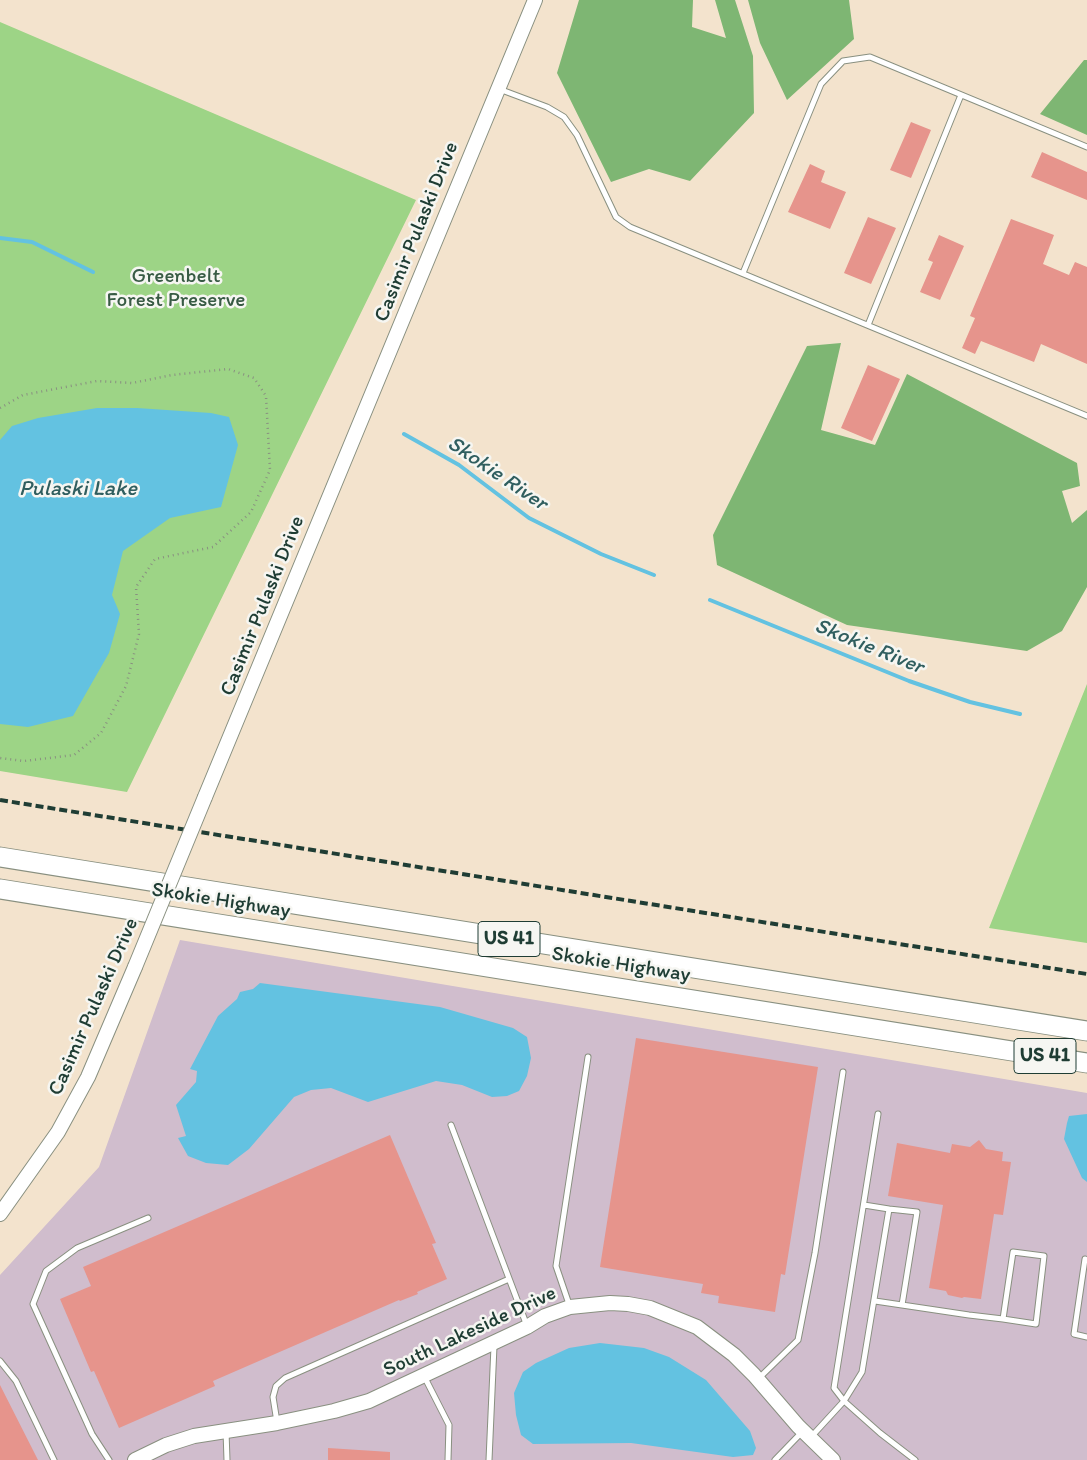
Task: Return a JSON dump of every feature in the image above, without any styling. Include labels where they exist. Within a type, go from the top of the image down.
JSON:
[{"type":"highway","name":"Skokie Highway","points":[[0,858],[1087,1031]]},
{"type":"highway","name":"Skokie Highway","points":[[0,889],[1087,1063]]},
{"type":"street","name":"Casimir Pulaski Drive","points":[[0,1214],[58,1132],[88,1077],[535,0]]},
{"type":"street","name":"South Lakeside Drive","points":[[135,1460],[166,1445],[184,1439],[277,1423],[334,1411],[368,1401],[528,1327],[545,1316],[570,1307],[610,1303],[650,1308],[697,1327],[734,1356],[833,1460]]},
{"type":"lane","points":[[743,273],[821,84],[843,61],[870,57],[1087,147]]},
{"type":"lane","points":[[498,88],[547,107],[564,117],[577,135],[616,217],[630,227],[1087,416]]},
{"type":"lane","points":[[868,325],[961,94]]},
{"type":"lane","points":[[570,1307],[556,1266],[588,1056]]},
{"type":"lane","points":[[758,1380],[798,1340],[815,1253],[843,1072]]},
{"type":"lane","points":[[878,1114],[834,1388],[844,1401],[880,1433],[915,1460]]},
{"type":"lane","points":[[451,1125],[528,1327]]},
{"type":"lane","points":[[864,1205],[917,1212],[902,1305]]},
{"type":"lane","points":[[775,1460],[844,1401],[862,1372],[889,1209]]},
{"type":"lane","points":[[109,1460],[92,1434],[33,1304],[46,1271],[77,1248],[148,1218]]},
{"type":"lane","points":[[875,1301],[1036,1324],[1044,1256],[1014,1252],[1003,1319]]},
{"type":"lane","points":[[1085,1259],[1074,1334],[1087,1337]]},
{"type":"lane","points":[[277,1423],[273,1396],[276,1386],[285,1378],[509,1279]]},
{"type":"lane","points":[[489,1460],[494,1342]]},
{"type":"lane","points":[[0,1361],[16,1381],[54,1460]]},
{"type":"lane","points":[[423,1375],[449,1425],[448,1460]]},
{"type":"lane","points":[[226,1431],[227,1460]]},
{"type":"path","points":[[0,408],[23,395],[97,381],[132,383],[172,375],[228,370],[254,378],[266,396],[270,470],[251,512],[213,547],[155,559],[136,587],[139,634],[126,686],[101,733],[74,755],[24,761],[0,758]]},
{"type":"shaded area","points":[[180,940],[1087,1093],[1087,1460],[0,1460],[0,1275],[99,1167]]},
{"type":"green space","points":[[579,0],[693,0],[692,27],[726,38],[715,0],[735,0],[753,56],[754,113],[690,181],[649,169],[611,182],[557,73]]},
{"type":"green space","points":[[748,0],[849,0],[854,39],[787,100],[760,43]]},
{"type":"green space","name":"Greenbelt Forest Preserve","points":[[0,22],[416,200],[127,792],[0,771]]},
{"type":"green space","points":[[1084,60],[1087,60],[1087,135],[1040,114]]},
{"type":"green space","points":[[841,343],[821,430],[875,445],[907,374],[1077,463],[1080,486],[1062,491],[1072,523],[1087,510],[1087,587],[1062,631],[1027,651],[847,625],[717,565],[713,535],[807,346]]},
{"type":"green space","points":[[1087,684],[1087,943],[989,928]]},
{"type":"water","name":"Pulaski Lake","points":[[97,408],[137,408],[211,413],[229,417],[238,445],[221,507],[170,518],[123,551],[112,595],[120,614],[109,653],[73,716],[28,727],[0,724],[0,440],[12,426],[38,418]]},
{"type":"water","points":[[260,983],[440,1007],[513,1028],[527,1037],[531,1058],[527,1076],[519,1091],[507,1096],[492,1097],[462,1085],[436,1081],[368,1102],[331,1088],[311,1090],[294,1097],[249,1149],[228,1165],[206,1163],[188,1156],[178,1138],[186,1136],[176,1105],[196,1082],[197,1071],[190,1069],[218,1016],[237,999],[240,992],[253,989]]},
{"type":"water","points":[[1087,1114],[1087,1182],[1082,1178],[1064,1139],[1069,1116]]},
{"type":"water","points":[[600,1343],[644,1348],[669,1357],[706,1380],[750,1431],[756,1448],[753,1455],[733,1457],[631,1443],[533,1444],[521,1435],[516,1415],[514,1393],[523,1372],[536,1363],[569,1348]]},
{"type":"building","points":[[911,122],[931,130],[911,178],[890,170]]},
{"type":"building","points":[[1042,152],[1087,172],[1087,200],[1031,177]]},
{"type":"building","points":[[810,164],[825,171],[821,182],[846,192],[830,229],[788,212]]},
{"type":"building","points":[[868,217],[896,228],[871,284],[844,273]]},
{"type":"building","points":[[1011,219],[1054,235],[1043,264],[1069,275],[1075,262],[1087,267],[1087,364],[1041,344],[1034,362],[981,341],[975,354],[962,348],[975,318],[970,316]]},
{"type":"building","points":[[939,235],[964,246],[940,300],[920,292],[933,262],[928,260]]},
{"type":"building","points":[[868,365],[900,379],[872,441],[841,428]]},
{"type":"building","points":[[636,1038],[818,1067],[785,1275],[781,1274],[775,1312],[718,1303],[719,1296],[701,1293],[703,1284],[600,1267]]},
{"type":"building","points":[[390,1135],[436,1243],[432,1244],[447,1279],[417,1292],[418,1294],[399,1300],[213,1381],[215,1386],[119,1428],[94,1371],[91,1372],[60,1299],[91,1286],[83,1267]]},
{"type":"building","points":[[979,1140],[986,1149],[1003,1152],[1002,1161],[1011,1162],[1003,1215],[994,1214],[981,1299],[962,1298],[948,1295],[946,1291],[929,1288],[943,1205],[888,1196],[897,1143],[950,1153],[952,1144],[970,1147]]},
{"type":"building","points":[[0,1385],[38,1460],[0,1460]]},
{"type":"building","points":[[328,1448],[390,1452],[390,1460],[328,1460]]},
{"type":"waterway","name":"Skokie River","points":[[0,238],[32,242],[93,272]]},
{"type":"waterway","name":"Skokie River","points":[[404,434],[459,465],[529,518],[601,554],[654,575]]},
{"type":"waterway","name":"Skokie River","points":[[710,600],[909,681],[970,702],[1020,714]]},
{"type":"railway","points":[[0,800],[1087,974]]}]
